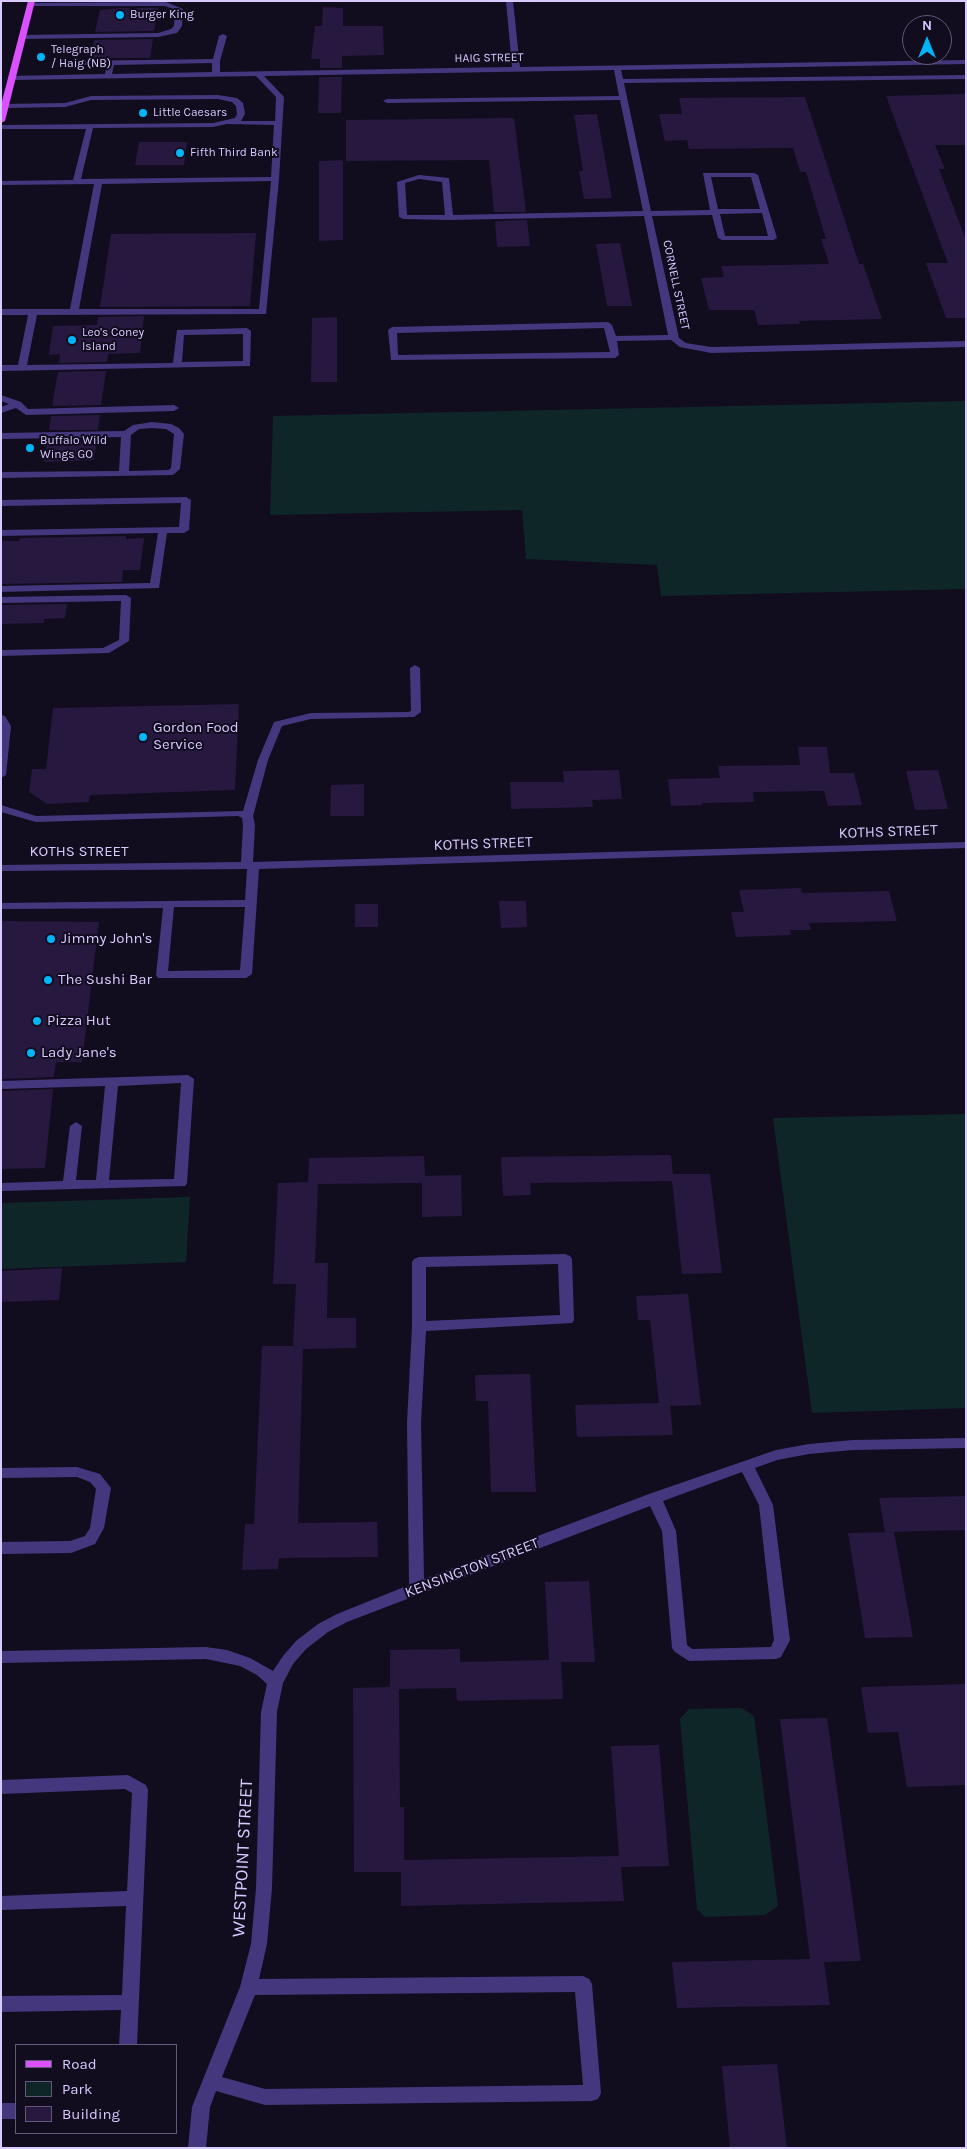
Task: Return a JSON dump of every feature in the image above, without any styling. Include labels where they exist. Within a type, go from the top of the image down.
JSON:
[{"type":"main road","points":[[1,121],[31,3]]},
{"type":"street","points":[[509,1],[516,69]]},
{"type":"street","points":[[22,37],[158,35],[174,31],[178,26],[179,9],[166,4],[31,3]]},
{"type":"street","points":[[216,74],[216,61],[223,36]]},
{"type":"street","points":[[72,63],[216,61]]},
{"type":"street","name":"HAIG STREET","points":[[12,78],[966,62]]},
{"type":"street","points":[[108,76],[111,63]]},
{"type":"street","name":"CORNELL STREET","points":[[617,68],[673,337],[683,345],[710,350],[966,344]]},
{"type":"street","points":[[1,312],[263,312],[280,97],[258,74]]},
{"type":"street","points":[[620,81],[966,77]]},
{"type":"street","points":[[1,127],[213,125],[238,120],[241,114],[240,106],[234,100],[218,97],[91,98],[65,105],[5,106]]},
{"type":"street","points":[[387,101],[623,98]]},
{"type":"street","points":[[227,123],[278,123]]},
{"type":"street","points":[[76,182],[90,126]]},
{"type":"street","points":[[706,175],[754,175],[773,238],[722,238],[714,212],[706,175]]},
{"type":"street","points":[[449,218],[446,180],[419,177],[401,182],[403,217],[449,218],[765,211]]},
{"type":"street","points":[[1,183],[275,179]]},
{"type":"street","points":[[74,312],[99,181]]},
{"type":"street","points":[[22,368],[33,312]]},
{"type":"street","points":[[608,325],[612,339],[615,355],[394,358],[392,330],[608,325]]},
{"type":"street","points":[[1,368],[247,364],[247,331],[180,332],[177,365]]},
{"type":"street","points":[[612,339],[673,337]]},
{"type":"street","points":[[1,398],[18,404],[26,412],[174,408]]},
{"type":"street","points":[[1,410],[18,404]]},
{"type":"street","points":[[1,436],[126,434],[136,428],[152,425],[168,426],[179,434],[177,459],[174,468],[170,472],[1,475]]},
{"type":"street","points":[[124,474],[126,434]]},
{"type":"street","points":[[1,503],[186,500],[184,530],[1,533]]},
{"type":"street","points":[[1,589],[155,586],[163,530]]},
{"type":"street","points":[[1,600],[126,598],[124,641],[105,652],[1,653]]},
{"type":"street","points":[[169,904],[162,975],[246,974],[251,903],[249,825],[247,816],[263,760],[278,724],[311,716],[410,715],[416,712],[415,668]]},
{"type":"street","points":[[1,718],[6,726],[1,775]]},
{"type":"street","points":[[1,808],[36,819],[239,813],[247,816]]},
{"type":"street","name":"KOTHS STREET","points":[[1,868],[250,865],[966,844]]},
{"type":"street","points":[[1,906],[251,903]]},
{"type":"street","points":[[1,1085],[188,1079],[180,1183],[1,1187]]},
{"type":"street","points":[[102,1184],[112,1082]]},
{"type":"street","points":[[69,1185],[76,1126]]},
{"type":"street","points":[[417,1588],[414,1423],[419,1326],[419,1262],[565,1259],[567,1320],[419,1326]]},
{"type":"street","name":"KENSINGTON STREET","points":[[275,1682],[288,1660],[301,1645],[323,1628],[417,1588],[746,1465],[776,1455],[809,1449],[853,1445],[966,1443]]},
{"type":"street","points":[[654,1498],[669,1530],[680,1648],[689,1655],[776,1653],[782,1640],[766,1504],[746,1465]]},
{"type":"street","points":[[1,1474],[77,1472],[95,1478],[104,1488],[96,1528],[90,1540],[71,1547],[1,1548]]},
{"type":"street","points":[[1,1657],[206,1653],[246,1662],[262,1671],[275,1682]]},
{"type":"street","name":"WESTPOINT STREET","points":[[197,2148],[201,2106],[249,1987],[259,1944],[264,1888],[269,1712],[275,1682]]},
{"type":"street","points":[[1,1788],[128,1782],[140,1790],[128,2044]]},
{"type":"street","points":[[1,1904],[136,1898]]},
{"type":"street","points":[[211,2082],[265,2097],[592,2092],[583,1984],[249,1987]]},
{"type":"street","points":[[1,2004],[130,2002]]},
{"type":"street","points":[[1,2111],[15,2111]]},
{"type":"green space","points":[[966,401],[966,589],[661,596],[657,565],[526,559],[522,510],[270,515],[273,416]]},
{"type":"green space","points":[[966,1114],[966,1408],[812,1413],[773,1118]]},
{"type":"green space","points":[[190,1197],[186,1262],[1,1269],[1,1203]]},
{"type":"green space","points":[[742,1708],[754,1716],[778,1906],[765,1915],[705,1917],[697,1909],[680,1719],[689,1709]]},
{"type":"building","points":[[323,7],[343,8],[343,26],[383,26],[384,55],[342,56],[342,68],[320,68],[320,59],[311,59],[315,26],[322,26]]},
{"type":"building","points":[[158,8],[154,31],[95,32],[100,10]]},
{"type":"building","points":[[153,39],[150,58],[90,58],[94,40]]},
{"type":"building","points":[[319,77],[342,77],[341,113],[318,113]]},
{"type":"building","points":[[966,94],[966,145],[935,145],[945,169],[939,169],[966,240],[966,318],[946,318],[926,263],[948,263],[886,96]]},
{"type":"building","points":[[805,97],[859,264],[863,264],[882,319],[799,321],[800,324],[758,325],[754,310],[709,310],[701,278],[724,277],[721,266],[829,264],[821,239],[826,239],[806,172],[800,172],[793,148],[689,149],[687,140],[665,141],[659,114],[682,114],[679,98]]},
{"type":"building","points":[[597,114],[612,198],[584,199],[579,171],[583,171],[574,115]]},
{"type":"building","points":[[514,118],[526,212],[494,212],[489,160],[346,161],[346,120]]},
{"type":"building","points":[[139,142],[187,142],[184,165],[135,165]]},
{"type":"building","points":[[343,160],[343,240],[319,241],[319,161]]},
{"type":"building","points":[[527,220],[530,246],[497,247],[495,221]]},
{"type":"building","points":[[256,233],[250,306],[100,307],[111,234]]},
{"type":"building","points":[[620,243],[632,306],[607,306],[596,244]]},
{"type":"building","points":[[144,316],[140,353],[108,354],[107,362],[59,363],[60,354],[49,355],[53,326],[97,325],[98,317]]},
{"type":"building","points":[[337,317],[337,382],[311,382],[312,318]]},
{"type":"building","points":[[106,371],[101,405],[52,406],[58,372]]},
{"type":"building","points":[[100,415],[98,430],[49,430],[51,416]]},
{"type":"building","points":[[97,439],[94,460],[44,462],[47,440]]},
{"type":"building","points":[[126,536],[126,539],[144,538],[140,570],[123,570],[122,582],[1,584],[1,541],[19,541],[20,538]]},
{"type":"building","points":[[67,604],[65,618],[44,619],[44,623],[1,624],[1,605]]},
{"type":"building","name":"Gordon Food Service","points":[[239,704],[235,790],[90,795],[89,802],[47,804],[29,792],[32,769],[46,769],[53,708]]},
{"type":"building","points":[[798,747],[827,747],[830,773],[854,773],[862,805],[828,806],[824,791],[753,792],[754,802],[702,803],[702,805],[671,806],[668,779],[720,778],[718,766],[800,765]]},
{"type":"building","points":[[619,770],[622,799],[592,800],[593,807],[511,809],[510,782],[564,782],[563,771]]},
{"type":"building","points":[[938,770],[948,809],[915,810],[906,771]]},
{"type":"building","points":[[364,784],[364,816],[330,816],[331,785]]},
{"type":"building","points":[[801,888],[802,893],[889,891],[897,921],[809,923],[811,930],[790,930],[791,935],[736,937],[731,912],[744,912],[739,890]]},
{"type":"building","points":[[499,901],[526,901],[527,927],[501,928]]},
{"type":"building","points":[[355,904],[378,904],[378,927],[355,927]]},
{"type":"building","points":[[1,921],[99,922],[82,1062],[56,1062],[54,1077],[1,1079]]},
{"type":"building","points":[[53,1089],[45,1168],[1,1169],[1,1091]]},
{"type":"building","points":[[671,1155],[673,1174],[710,1174],[722,1273],[682,1274],[672,1181],[530,1183],[531,1195],[503,1196],[501,1157]]},
{"type":"building","points":[[424,1156],[425,1176],[461,1175],[462,1216],[422,1217],[422,1183],[318,1184],[315,1263],[328,1263],[327,1318],[356,1318],[356,1348],[303,1349],[298,1523],[377,1522],[378,1557],[279,1558],[278,1569],[242,1570],[245,1524],[254,1524],[262,1346],[293,1346],[296,1284],[273,1284],[278,1183],[308,1182],[309,1158]]},
{"type":"building","points":[[62,1268],[59,1300],[1,1302],[1,1271]]},
{"type":"building","points":[[688,1294],[701,1405],[670,1406],[673,1435],[577,1437],[575,1405],[659,1403],[650,1320],[638,1320],[636,1296]]},
{"type":"building","points":[[530,1374],[536,1492],[491,1492],[488,1401],[476,1401],[475,1375]]},
{"type":"building","points":[[966,1496],[966,1530],[885,1532],[879,1498]]},
{"type":"building","points":[[894,1532],[913,1637],[865,1638],[848,1533]]},
{"type":"building","points":[[589,1581],[595,1662],[561,1662],[563,1699],[457,1701],[456,1688],[399,1689],[400,1807],[404,1807],[404,1860],[619,1856],[611,1746],[659,1745],[669,1866],[621,1867],[624,1901],[401,1906],[401,1872],[354,1872],[353,1688],[390,1687],[390,1650],[460,1649],[460,1662],[549,1660],[545,1582]]},
{"type":"building","points":[[966,1684],[966,1785],[907,1787],[898,1732],[868,1733],[861,1687]]},
{"type":"building","points":[[827,1718],[861,1961],[824,1962],[830,2005],[677,2008],[672,1962],[810,1959],[780,1719]]},
{"type":"building","points":[[777,2064],[787,2148],[730,2148],[722,2066]]},
{"type":"place","name":"Burger King","points":[[120,15]]},
{"type":"place","name":"Telegraph / Haig (NB)","points":[[41,57]]},
{"type":"place","name":"Little Caesars","points":[[143,113]]},
{"type":"place","name":"Fifth Third Bank","points":[[180,153]]},
{"type":"place","name":"Leo's Coney Island","points":[[72,340]]},
{"type":"place","name":"Buffalo Wild Wings GO","points":[[30,448]]},
{"type":"place","name":"Gordon Food Service","points":[[143,737]]},
{"type":"place","name":"Jimmy John's","points":[[51,939]]},
{"type":"place","name":"The Sushi Bar","points":[[48,980]]},
{"type":"place","name":"Pizza Hut","points":[[37,1021]]},
{"type":"place","name":"Lady Jane's","points":[[31,1053]]}]
